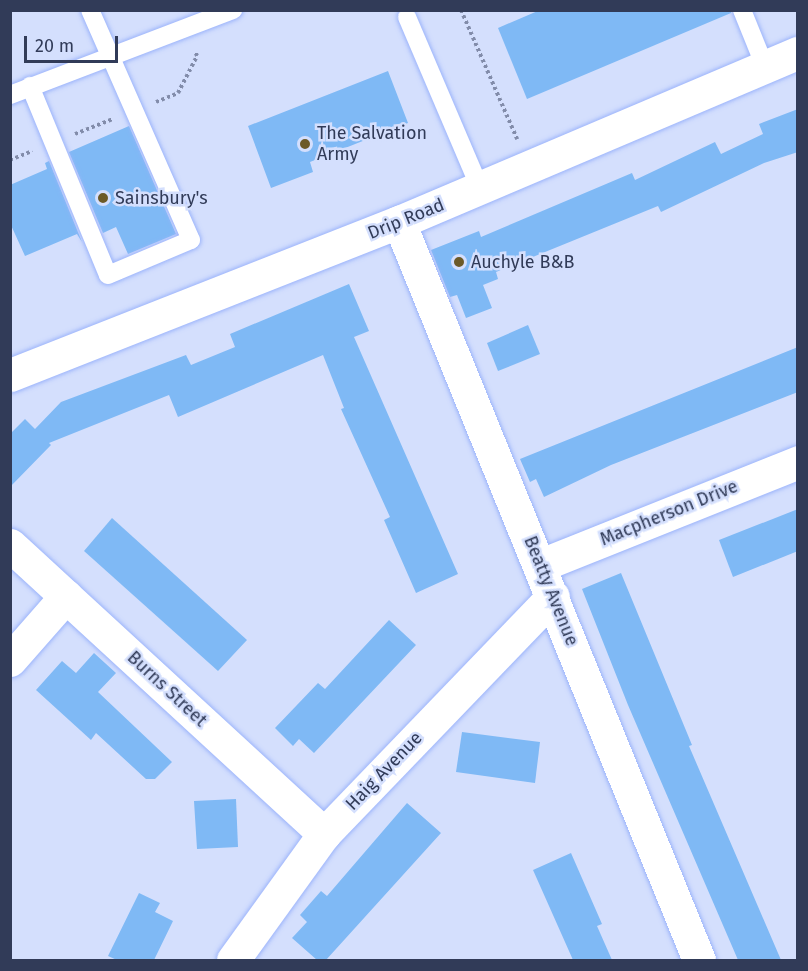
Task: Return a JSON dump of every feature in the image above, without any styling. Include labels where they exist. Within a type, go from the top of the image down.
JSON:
[{"type":"street","name":"Drip Road","points":[[10,375],[399,222],[528,165],[798,53]]},
{"type":"street","name":"Beatty Avenue","points":[[399,222],[541,565],[699,960]]},
{"type":"street","name":"Macpherson Drive","points":[[541,565],[798,462]]},
{"type":"street","name":"Burns Street","points":[[10,545],[324,834]]},
{"type":"street","points":[[10,660],[66,596]]},
{"type":"street","name":"Haig Avenue","points":[[233,960],[324,834],[553,596]]},
{"type":"lane","points":[[30,86],[108,275],[191,240],[90,10]]},
{"type":"lane","points":[[10,95],[233,10]]},
{"type":"lane","points":[[742,10],[765,67]]},
{"type":"lane","points":[[407,17],[480,188]]},
{"type":"path","points":[[461,10],[528,165]]},
{"type":"building","points":[[540,10],[731,10],[731,13],[527,99],[498,28]]},
{"type":"building","name":"The Salvation Army","points":[[388,71],[408,123],[310,162],[313,172],[271,188],[248,126]]},
{"type":"building","points":[[798,109],[798,152],[764,163],[661,212],[658,206],[496,272],[498,279],[483,285],[492,308],[466,318],[457,295],[450,297],[431,250],[479,231],[481,237],[632,173],[635,180],[715,142],[721,154],[763,134],[759,124]]},
{"type":"building","points":[[129,126],[176,234],[128,254],[116,227],[103,233],[69,152]]},
{"type":"building","points":[[49,161],[82,242],[77,234],[25,256],[10,223],[10,185],[47,169],[45,163]]},
{"type":"building","points":[[349,284],[369,331],[354,337],[458,574],[416,593],[384,520],[390,517],[341,409],[344,408],[323,355],[178,417],[169,395],[49,443],[51,445],[10,487],[10,434],[25,419],[35,429],[61,402],[186,355],[191,365],[235,347],[230,334]]},
{"type":"building","points":[[528,325],[540,354],[498,371],[487,343]]},
{"type":"building","points":[[798,347],[798,392],[611,465],[544,497],[536,479],[530,482],[520,459]]},
{"type":"building","points":[[798,509],[798,551],[733,577],[719,540]]},
{"type":"building","points":[[112,518],[247,640],[218,671],[84,551]]},
{"type":"building","points":[[621,573],[692,745],[689,746],[781,960],[738,960],[628,705],[582,589]]},
{"type":"building","points":[[389,620],[416,645],[314,753],[299,739],[293,746],[275,728],[318,683],[325,689]]},
{"type":"building","points":[[94,653],[116,673],[98,692],[172,762],[155,779],[146,779],[96,733],[91,740],[36,690],[62,661],[76,673]]},
{"type":"building","points":[[462,732],[540,742],[535,783],[456,772]]},
{"type":"building","points":[[236,799],[238,847],[197,849],[194,801]]},
{"type":"building","points":[[407,803],[441,833],[326,960],[317,960],[292,938],[307,922],[300,915],[321,891],[327,896]]},
{"type":"building","points":[[571,853],[602,924],[597,926],[612,960],[573,960],[533,870]]},
{"type":"building","points":[[139,893],[160,903],[155,912],[173,921],[154,960],[117,960],[108,956]]},
{"type":"place","name":"The Salvation Army","points":[[305,144]]},
{"type":"place","name":"Sainsbury's","points":[[103,198]]},
{"type":"place","name":"Auchyle B&B","points":[[459,262]]}]
